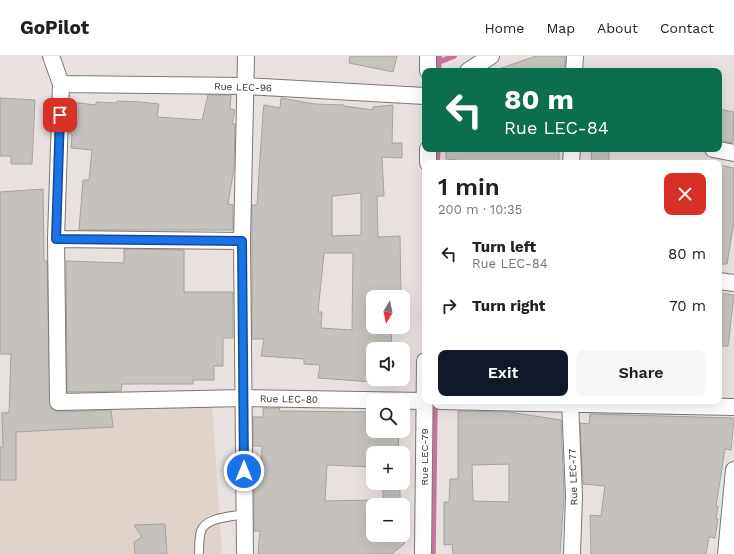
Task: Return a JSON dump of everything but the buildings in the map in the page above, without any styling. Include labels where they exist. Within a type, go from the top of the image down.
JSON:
[{"type":"street","points":[[51,56],[61,84],[56,239],[242,241]]},
{"type":"street","points":[[245,554],[242,241],[246,56]]},
{"type":"street","points":[[428,56],[428,68]]},
{"type":"street","points":[[473,68],[492,56]]},
{"type":"street","points":[[574,68],[575,56]]},
{"type":"street","name":"Rue LEC-96","points":[[61,84],[246,86],[422,96]]},
{"type":"street","points":[[722,151],[734,153]]},
{"type":"street","name":"Rue LEC-80","points":[[56,239],[58,402],[244,398],[422,401]]},
{"type":"street","points":[[722,281],[734,283]]},
{"type":"street","name":"Rue LEC-79","points":[[423,554],[430,404]]},
{"type":"street","name":"Rue LEC-77","points":[[570,404],[574,496],[572,554]]},
{"type":"street","name":"Rue LEC-80","points":[[625,404],[734,408]]},
{"type":"street","points":[[726,554],[734,470]]},
{"type":"lane","points":[[199,554],[201,531],[204,526],[211,521],[244,514]]},
{"type":"shaded area","points":[[212,402],[222,554],[0,554],[0,411]]},
{"type":"waterway","points":[[439,56],[439,62],[454,56]]},
{"type":"waterway","points":[[438,68],[439,62]]},
{"type":"waterway","points":[[437,160],[438,152]]},
{"type":"waterway","points":[[433,554],[435,404]]},
{"type":"route","points":[[60,115],[56,239],[242,241],[244,471]]}]
